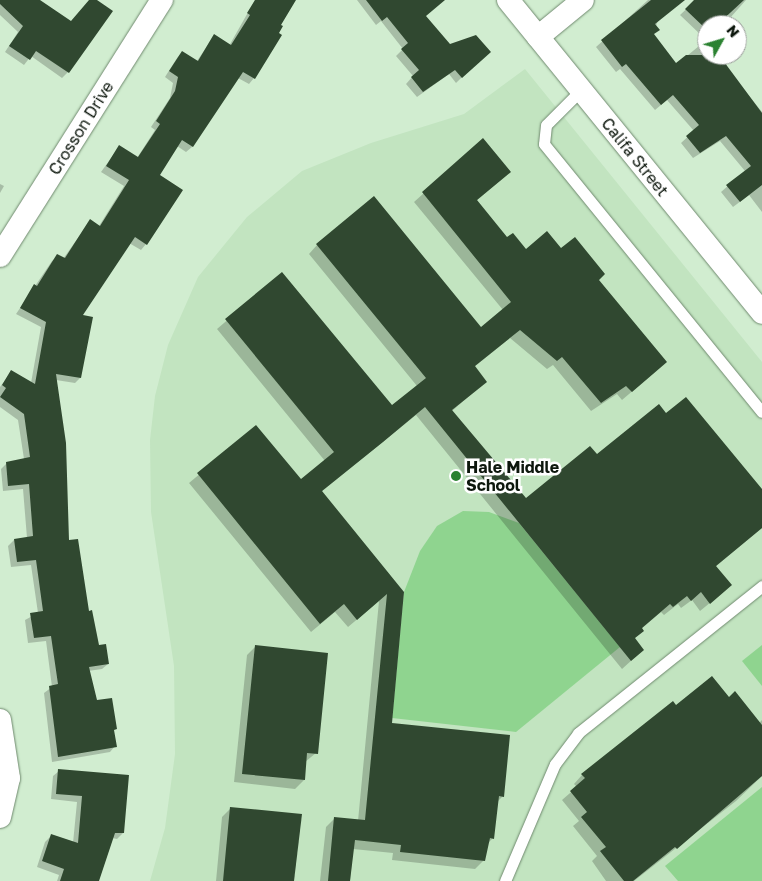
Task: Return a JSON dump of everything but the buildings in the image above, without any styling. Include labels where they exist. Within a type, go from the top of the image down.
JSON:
[{"type":"street","name":"Crosson Drive","points":[[0,256],[162,0]]},
{"type":"street","name":"Califa Street","points":[[508,0],[762,313]]},
{"type":"street","points":[[538,36],[583,0]]},
{"type":"street","points":[[0,720],[9,778],[0,817]]},
{"type":"lane","points":[[581,90],[546,125],[544,144],[762,412]]},
{"type":"lane","points":[[505,881],[555,764],[578,733],[762,586]]},
{"type":"shaded area","name":"Hale Middle School","points":[[525,69],[762,362],[762,881],[150,881],[165,828],[175,754],[174,666],[151,512],[150,440],[155,396],[168,345],[198,277],[247,217],[302,171],[371,143],[464,114]]},
{"type":"green space","points":[[463,511],[489,512],[519,523],[620,647],[516,732],[392,718],[404,592],[420,551],[437,526]]},
{"type":"green space","points":[[762,645],[762,686],[742,661]]},
{"type":"green space","points":[[762,787],[762,881],[678,881],[665,866]]},
{"type":"place","name":"Hale Middle School","points":[[456,476]]}]
